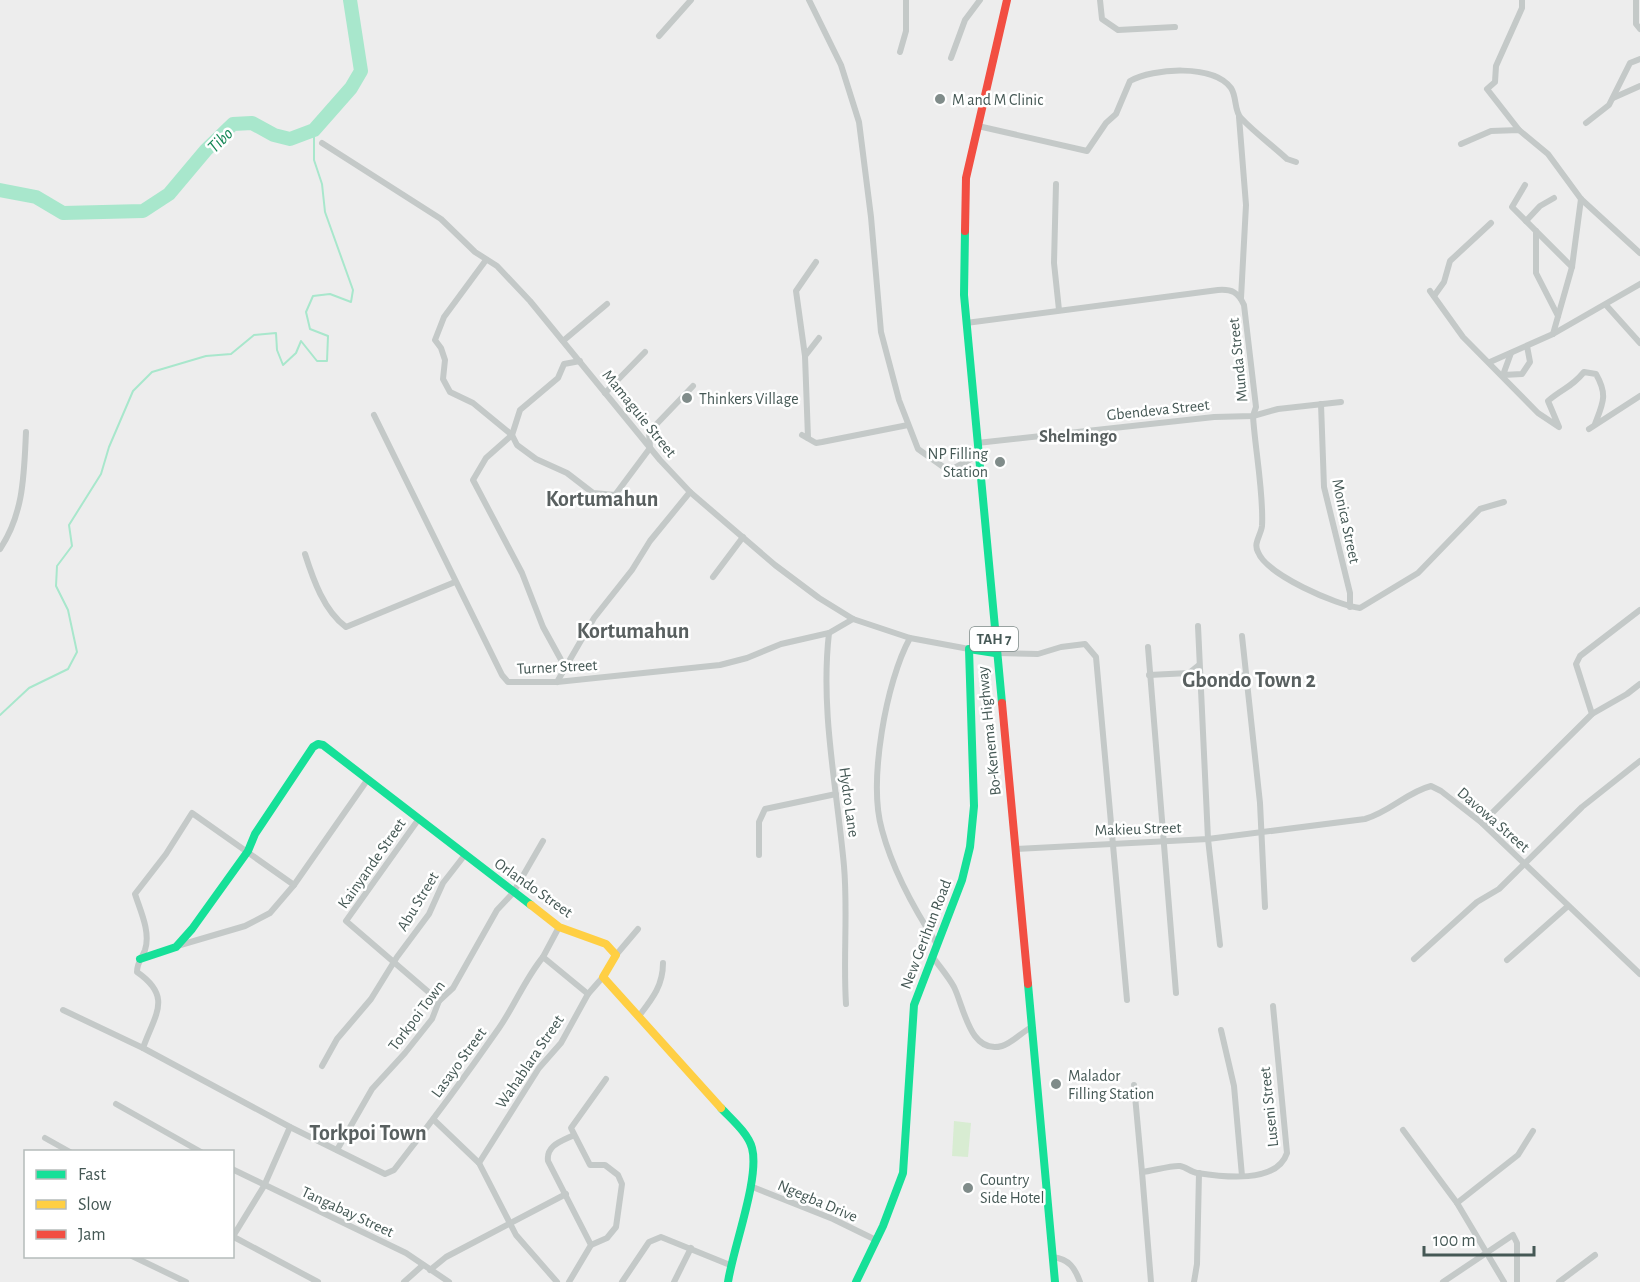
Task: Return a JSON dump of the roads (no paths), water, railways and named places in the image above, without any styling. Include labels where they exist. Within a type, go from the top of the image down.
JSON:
[{"type":"main road","name":"Bo-Kenema Highway","points":[[1007,0],[966,178],[963,264],[966,323],[995,653],[1055,1282]]},
{"type":"main road","points":[[969,649],[995,653]]},
{"type":"main road","name":"New Gerihun Road","points":[[856,1282],[897,1194],[903,1173],[907,1142],[914,1005],[962,880],[970,846],[974,806],[969,649]]},
{"type":"main road","name":"Orlando Street","points":[[248,851],[255,834],[313,747],[318,744],[323,745],[559,927],[606,944],[616,955]]},
{"type":"main road","points":[[140,959],[176,946],[248,851]]},
{"type":"main road","points":[[616,955],[603,977],[746,1136],[754,1150],[750,1186],[730,1265],[728,1282]]},
{"type":"street","points":[[659,36],[691,0]]},
{"type":"street","points":[[808,0],[841,66],[859,122],[871,217],[881,332],[899,400],[918,449],[949,471],[978,455]]},
{"type":"street","points":[[900,52],[906,31],[906,0]]},
{"type":"street","points":[[951,58],[965,20],[980,0]]},
{"type":"street","points":[[1100,0],[1102,19],[1118,30],[1175,27]]},
{"type":"street","points":[[1522,0],[1522,8],[1496,66],[1495,82],[1487,89],[1519,130],[1548,154],[1581,199],[1640,253]]},
{"type":"street","points":[[1636,0],[1636,24],[1640,29]]},
{"type":"street","points":[[1586,123],[1609,105],[1630,63],[1640,59]]},
{"type":"street","points":[[978,126],[1031,136],[1078,151],[1086,150],[1106,123],[1116,114],[1130,81],[1143,75],[1172,70],[1222,79],[1234,94],[1239,116],[1246,205],[1241,298]]},
{"type":"street","points":[[1612,98],[1640,86]]},
{"type":"street","points":[[1239,116],[1287,159],[1296,162]]},
{"type":"street","points":[[1461,144],[1491,131],[1519,130]]},
{"type":"street","name":"Mamaguie Street","points":[[322,143],[441,219],[486,260],[497,266],[524,294],[650,448],[690,492],[819,598],[853,619],[910,638],[969,649]]},
{"type":"street","points":[[1056,184],[1054,263],[1059,310]]},
{"type":"street","points":[[1525,185],[1512,207],[1572,267]]},
{"type":"street","points":[[1526,221],[1540,206],[1554,198]]},
{"type":"street","points":[[1553,334],[1572,267],[1581,199]]},
{"type":"street","points":[[1491,223],[1450,261],[1444,282],[1432,294],[1463,337],[1491,362],[1538,413],[1559,427],[1548,401],[1562,390],[1572,388],[1584,372],[1596,374],[1604,388],[1604,400],[1595,424]]},
{"type":"street","points":[[1536,231],[1536,273],[1558,317]]},
{"type":"street","points":[[486,260],[444,317],[435,340],[445,360],[443,379],[450,392],[473,403],[512,435],[517,445],[536,459],[567,472],[593,493],[615,495],[650,448],[649,432],[693,386]]},
{"type":"street","points":[[816,262],[796,291],[805,356],[805,437],[816,443],[909,425]]},
{"type":"street","points":[[1491,362],[1553,334],[1640,284]]},
{"type":"street","name":"Munda Street","points":[[966,323],[1218,290],[1233,291],[1241,298],[1252,364],[1256,407],[1253,416],[1262,527],[1256,546],[1258,554],[1268,565],[1320,596],[1350,607]]},
{"type":"street","points":[[563,341],[607,304]]},
{"type":"street","points":[[1606,305],[1640,343]]},
{"type":"street","points":[[805,356],[819,338]]},
{"type":"street","points":[[1503,375],[1522,374],[1530,362],[1527,346]]},
{"type":"street","points":[[605,393],[645,352]]},
{"type":"street","points":[[1503,375],[1510,353]]},
{"type":"street","points":[[565,667],[543,627],[522,573],[473,480],[486,458],[512,435],[520,410],[558,378],[564,364],[580,361]]},
{"type":"street","points":[[1589,429],[1640,396]]},
{"type":"street","name":"Gbendeva Street","points":[[977,443],[1214,417],[1253,416],[1278,409],[1341,402]]},
{"type":"street","name":"Monica Street","points":[[1321,404],[1324,487],[1350,594],[1350,607]]},
{"type":"street","name":"Turner Street","points":[[374,416],[455,582],[502,675],[508,682],[557,682],[720,665],[747,658],[782,644],[829,633]]},
{"type":"street","points":[[0,549],[19,511],[24,482],[26,432]]},
{"type":"street","points":[[557,682],[594,618],[632,570],[650,541],[690,492]]},
{"type":"street","points":[[1350,607],[1360,608],[1418,573],[1480,509],[1504,502]]},
{"type":"street","points":[[713,577],[743,537]]},
{"type":"street","points":[[305,554],[313,580],[339,622],[346,627],[455,582]]},
{"type":"street","points":[[1592,714],[1576,663],[1580,656],[1640,609]]},
{"type":"street","points":[[829,633],[853,619]]},
{"type":"street","points":[[1198,626],[1208,839],[1220,945]]},
{"type":"street","name":"Hydro Lane","points":[[829,633],[825,662],[828,734],[845,884],[843,964],[846,1004]]},
{"type":"street","points":[[1242,636],[1260,803],[1265,907]]},
{"type":"street","points":[[910,638],[888,692],[879,756],[881,827],[898,876],[937,944]]},
{"type":"street","points":[[995,653],[1038,654],[1061,647],[1085,644],[1092,649],[1096,657],[1127,1000]]},
{"type":"street","points":[[1148,647],[1176,993]]},
{"type":"street","points":[[1149,675],[1189,673],[1199,665]]},
{"type":"street","points":[[1199,681],[1246,675]]},
{"type":"street","points":[[1482,823],[1592,714],[1628,694],[1640,684]]},
{"type":"street","points":[[1414,959],[1476,902],[1499,889],[1582,807],[1640,761]]},
{"type":"street","points":[[176,946],[244,926],[270,913],[294,885],[368,779]]},
{"type":"street","name":"Davowa Street","points":[[1261,831],[1365,819],[1383,814],[1414,792],[1431,786],[1441,791],[1482,823],[1640,974]]},
{"type":"street","points":[[759,855],[759,822],[765,809],[836,794]]},
{"type":"street","points":[[143,1048],[161,1000],[157,988],[137,972],[146,948],[145,925],[135,894],[192,813],[294,885]]},
{"type":"street","name":"Kainyande Street","points":[[394,962],[346,921],[418,820]]},
{"type":"street","name":"Makieu Street","points":[[1015,849],[1208,839],[1261,831]]},
{"type":"street","name":"Torkpoi Town","points":[[337,1150],[367,1096],[432,1019],[440,1001],[453,988],[497,910],[513,893],[543,842]]},
{"type":"street","name":"Abu Street","points":[[322,1066],[337,1039],[365,1006],[429,914],[443,883],[464,856]]},
{"type":"street","points":[[1507,960],[1568,906]]},
{"type":"street","name":"Lasayo Street","points":[[63,1010],[143,1048],[290,1127],[385,1174],[394,1170],[434,1120],[501,1026],[559,927]]},
{"type":"street","points":[[616,955],[638,929]]},
{"type":"street","points":[[932,956],[952,985],[969,1027],[979,1041],[988,1046],[1002,1046],[1030,1028]]},
{"type":"street","points":[[543,957],[588,994]]},
{"type":"street","points":[[394,962],[440,1001]]},
{"type":"street","points":[[639,1016],[658,991],[663,975],[663,963]]},
{"type":"street","name":"Wahablara Street","points":[[479,1162],[539,1068],[561,1043],[588,994],[603,977]]},
{"type":"street","name":"Luseni Street","points":[[1142,1172],[1180,1166],[1199,1173],[1242,1176],[1276,1170],[1284,1162],[1287,1154],[1273,1006]]},
{"type":"street","points":[[1221,1030],[1234,1086],[1242,1176]]},
{"type":"street","points":[[569,1282],[591,1245],[607,1238],[616,1227],[622,1184],[618,1175],[605,1165],[590,1165],[574,1135],[572,1124],[606,1079]]},
{"type":"street","points":[[1134,1085],[1151,1282]]},
{"type":"street","points":[[116,1104],[197,1150]]},
{"type":"street","points":[[434,1120],[479,1162],[516,1235],[556,1282]]},
{"type":"street","points":[[234,1235],[264,1186],[290,1127]]},
{"type":"street","points":[[1403,1130],[1457,1203],[1480,1240],[1486,1256],[1504,1282]]},
{"type":"street","points":[[1457,1203],[1518,1155],[1533,1131]]},
{"type":"street","points":[[574,1135],[551,1147],[547,1155],[591,1245]]},
{"type":"street","points":[[45,1138],[66,1150]]},
{"type":"street","name":"Tangabay Street","points":[[234,1170],[406,1253],[449,1282]]},
{"type":"street","points":[[1194,1282],[1197,1264],[1199,1173]]},
{"type":"street","name":"Ngegba Drive","points":[[750,1186],[833,1219],[876,1240]]},
{"type":"street","points":[[430,1269],[446,1257],[509,1222],[566,1194]]},
{"type":"street","points":[[1443,1282],[1486,1256],[1513,1235],[1516,1237],[1517,1282]]},
{"type":"street","points":[[622,1282],[654,1238],[661,1237],[730,1265]]},
{"type":"street","points":[[234,1238],[318,1282]]},
{"type":"street","points":[[674,1282],[691,1248]]},
{"type":"street","points":[[1559,1282],[1595,1255]]},
{"type":"street","points":[[1053,1257],[1066,1260],[1075,1269],[1080,1282]]},
{"type":"street","points":[[134,1258],[186,1282]]},
{"type":"street","points":[[404,1282],[423,1265]]},
{"type":"waterway","name":"Tibo","points":[[0,190],[36,197],[63,213],[143,211],[169,194],[206,150],[233,124],[252,123],[274,135],[290,139],[314,130],[351,88],[361,71],[350,0]]},
{"type":"waterway","points":[[0,715],[29,688],[68,669],[77,652],[68,610],[56,586],[57,566],[72,546],[69,525],[101,474],[109,447],[133,391],[152,372],[206,356],[231,354],[254,335],[276,333],[277,350],[283,365],[296,353],[301,341],[317,361],[327,361],[328,336],[310,329],[306,312],[313,296],[330,294],[351,302],[353,290],[325,212],[322,184],[314,160],[314,130]]},
{"type":"place","name":"M and M Clinic","points":[[940,99]]},
{"type":"place","name":"Thinkers Village","points":[[687,398]]},
{"type":"place","name":"NP Filling Station","points":[[1000,462]]},
{"type":"place","name":"Malador Filling Station","points":[[1056,1084]]},
{"type":"place","name":"Country Side Hotel","points":[[968,1188]]},
{"type":"district","name":"Shelmingo","points":[[1078,436]]},
{"type":"district","name":"Kortumahun","points":[[602,498]]},
{"type":"district","name":"Kortumahun","points":[[633,630]]},
{"type":"district","name":"Gbondo Town 2","points":[[1249,679]]},
{"type":"district","name":"Torkpoi Town","points":[[368,1132]]}]
